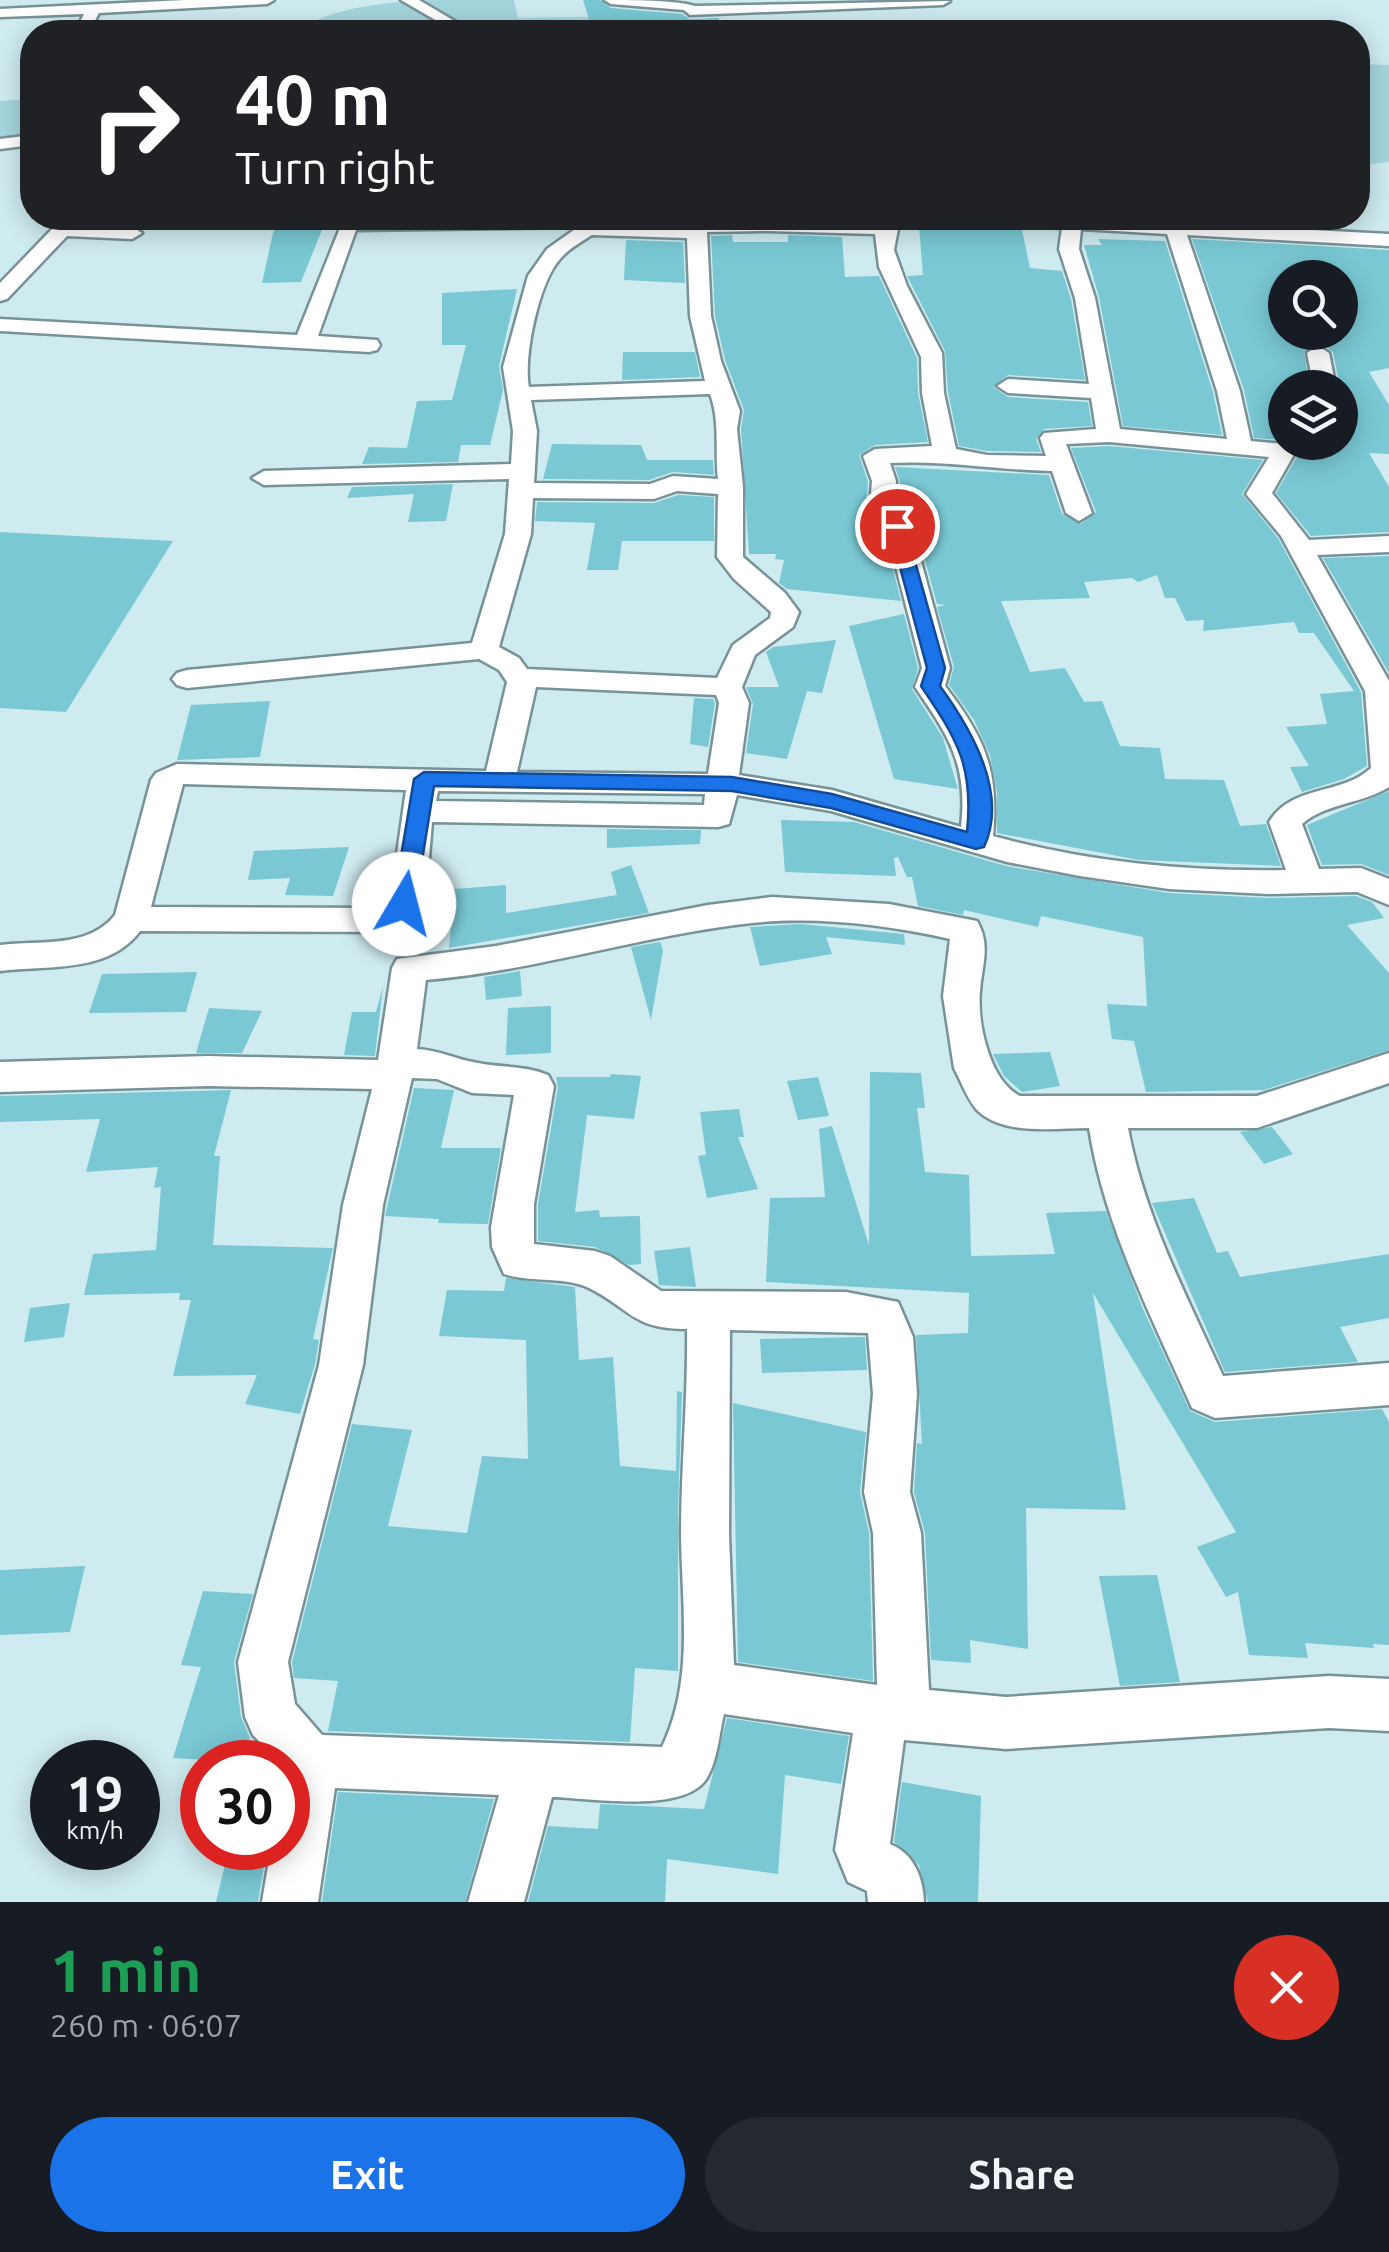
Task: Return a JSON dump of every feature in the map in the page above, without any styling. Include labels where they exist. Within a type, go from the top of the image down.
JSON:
[{"type":"street","points":[[0,4],[267,0]]},
{"type":"street","points":[[408,0],[444,20]]},
{"type":"street","points":[[610,0],[778,11],[943,2]]},
{"type":"street","points":[[0,13],[88,4]]},
{"type":"street","points":[[0,295],[58,230]]},
{"type":"street","points":[[104,230],[132,234]]},
{"type":"street","points":[[305,342],[348,230]]},
{"type":"street","points":[[484,650],[512,563],[521,480],[525,431],[514,367],[538,276],[554,253],[581,230]]},
{"type":"street","points":[[697,230],[697,308],[728,411],[729,423],[725,428],[731,487],[731,562],[763,594],[782,604],[786,612],[782,620],[750,642],[727,687]]},
{"type":"street","points":[[887,230],[887,260],[931,353],[932,384],[944,453]]},
{"type":"street","points":[[1071,230],[1069,249],[1085,298],[1109,435]]},
{"type":"street","points":[[1176,230],[1183,265],[1236,412],[1240,446]]},
{"type":"street","points":[[1195,230],[1389,240]]},
{"type":"street","points":[[0,325],[369,346]]},
{"type":"street","points":[[1318,353],[1321,370]]},
{"type":"street","points":[[1008,386],[1100,392]]},
{"type":"street","points":[[518,394],[718,387]]},
{"type":"street","points":[[1079,513],[1052,438],[1109,435],[1268,447]]},
{"type":"street","points":[[976,842],[981,793],[961,728],[930,686],[936,668],[899,528],[883,522],[884,481],[875,456],[944,453],[988,462],[1062,464]]},
{"type":"street","points":[[1283,460],[1259,494],[1301,548],[1385,692],[1385,775],[1367,788],[1302,808],[1285,822],[1307,881]]},
{"type":"street","points":[[264,478],[521,480],[654,492],[673,483],[731,487]]},
{"type":"street","points":[[1301,548],[1389,544]]},
{"type":"street","points":[[187,679],[484,650],[509,664],[520,677],[521,692],[498,782]]},
{"type":"street","points":[[520,677],[727,687]]},
{"type":"street","points":[[0,958],[78,952],[107,945],[122,934],[130,919],[170,777],[718,816],[734,698],[727,687]]},
{"type":"street","points":[[422,795],[498,782],[724,784],[832,801],[976,842],[1080,865],[1169,878],[1361,880],[1389,894]]},
{"type":"street","points":[[130,919],[396,920],[410,882],[422,795]]},
{"type":"street","points":[[294,1740],[271,1717],[262,1662],[341,1366],[363,1205],[395,1068],[410,968],[558,950],[750,911],[828,912],[965,930],[969,943],[961,996],[973,1068],[992,1100],[1016,1112],[1257,1112],[1389,1068]]},
{"type":"street","points":[[0,1077],[441,1065],[472,1078],[523,1080],[535,1086],[514,1204],[512,1248],[519,1261],[582,1265],[619,1283],[648,1306],[708,1312],[876,1313],[888,1324],[896,1394],[886,1492],[896,1533],[893,1713],[862,1850],[866,1863],[888,1870],[896,1886],[896,1902]]},
{"type":"street","points":[[1106,1114],[1115,1167],[1149,1261],[1208,1393],[1215,1398],[1389,1384]]},
{"type":"street","points":[[310,1761],[651,1774],[678,1770],[685,1763],[706,1686],[711,1645],[705,1535],[710,1396],[708,1312]]},
{"type":"street","points":[[706,1686],[893,1713],[1006,1723],[1328,1702],[1389,1705]]},
{"type":"street","points":[[496,1902],[532,1772]]},
{"type":"street","points":[[290,1902],[296,1870]]},
{"type":"shaded area","points":[[514,0],[518,18],[650,16],[651,20],[317,20],[380,4]]},
{"type":"shaded area","points":[[1370,64],[1389,65],[1389,162],[1370,164]]},
{"type":"shaded area","points":[[20,100],[20,142],[0,144],[0,101]]},
{"type":"building","points":[[583,0],[600,0],[611,8],[719,20],[589,20]]},
{"type":"building","points":[[322,230],[301,282],[262,283],[273,233]]},
{"type":"building","points":[[919,230],[1022,230],[1030,268],[1062,271],[1071,299],[1085,380],[1008,375],[993,387],[1008,397],[1088,402],[1092,426],[1044,429],[1036,439],[1041,452],[959,446],[948,392],[945,351],[907,276],[923,275]]},
{"type":"building","points":[[732,235],[733,242],[788,242],[788,235],[842,237],[845,277],[879,276],[917,358],[918,393],[928,442],[875,445],[859,455],[868,482],[865,521],[884,534],[901,601],[787,589],[779,583],[784,560],[775,559],[776,554],[749,554],[741,429],[744,410],[725,360],[715,316],[711,236]]},
{"type":"building","points":[[1098,239],[1165,241],[1213,392],[1222,435],[1123,426],[1099,297],[1084,245],[1102,245]]},
{"type":"building","points":[[1192,239],[1389,250],[1389,368],[1369,372],[1389,405],[1389,454],[1369,453],[1389,487],[1389,532],[1311,536],[1276,493],[1295,460],[1358,460],[1358,370],[1336,370],[1330,350],[1358,350],[1358,260],[1268,260],[1268,350],[1308,350],[1304,352],[1307,370],[1268,370],[1268,439],[1254,438],[1244,390]]},
{"type":"building","points":[[626,240],[683,242],[685,283],[624,280]]},
{"type":"building","points":[[517,289],[499,366],[503,390],[490,445],[461,445],[458,462],[362,464],[369,447],[407,448],[417,401],[452,400],[466,345],[442,345],[442,293]]},
{"type":"building","points":[[623,352],[695,352],[700,377],[622,380]]},
{"type":"building","points":[[552,444],[641,445],[647,460],[713,460],[714,475],[673,472],[649,480],[543,479]]},
{"type":"building","points":[[1109,446],[1263,460],[1242,494],[1278,538],[1361,692],[1367,766],[1344,779],[1302,792],[1290,767],[1309,766],[1286,727],[1327,724],[1320,694],[1354,691],[1314,633],[1299,633],[1294,622],[1203,631],[1204,620],[1186,621],[1175,598],[1165,598],[1157,575],[1138,582],[1132,578],[1084,582],[1090,598],[1001,601],[1030,672],[1065,668],[1084,702],[1102,701],[1120,746],[1160,748],[1165,779],[1224,780],[1240,826],[1266,824],[1281,866],[1139,860],[997,833],[997,792],[990,755],[974,720],[949,685],[954,667],[937,607],[945,605],[937,604],[916,527],[899,515],[900,481],[895,467],[1049,475],[1062,514],[1081,524],[1096,512],[1071,448]]},
{"type":"building","points":[[453,484],[446,521],[408,522],[414,494],[347,498],[352,487]]},
{"type":"building","points":[[678,495],[714,497],[714,541],[622,541],[618,570],[587,570],[595,523],[535,521],[537,502],[654,503]]},
{"type":"building","points":[[0,532],[173,541],[66,712],[0,708]]},
{"type":"building","points":[[1389,556],[1389,673],[1323,558]]},
{"type":"building","points":[[904,614],[918,668],[912,689],[943,738],[958,789],[894,779],[849,626]]},
{"type":"building","points":[[836,640],[822,693],[807,691],[787,759],[746,753],[753,704],[746,687],[779,687],[766,652],[773,647]]},
{"type":"building","points":[[694,698],[713,699],[715,703],[708,747],[690,744]]},
{"type":"building","points":[[270,701],[260,757],[177,760],[191,705]]},
{"type":"building","points":[[1389,791],[1389,875],[1361,864],[1322,865],[1307,825]]},
{"type":"building","points":[[781,820],[854,822],[1006,866],[1169,893],[1269,898],[1356,896],[1372,902],[1384,918],[1347,925],[1389,973],[1389,1050],[1264,1090],[1146,1092],[1134,1041],[1112,1039],[1107,1004],[1147,1006],[1143,937],[1041,916],[1038,927],[964,910],[963,915],[918,906],[912,877],[907,877],[898,857],[894,858],[896,876],[785,872]]},
{"type":"building","points":[[607,829],[701,830],[700,844],[607,848]]},
{"type":"building","points":[[349,847],[333,896],[285,895],[290,878],[248,880],[254,851]]},
{"type":"building","points":[[631,865],[649,913],[449,948],[454,889],[506,885],[506,913],[617,895],[611,872]]},
{"type":"building","points":[[801,924],[904,934],[905,945],[826,937],[832,954],[760,966],[750,927]]},
{"type":"building","points":[[660,942],[663,950],[651,1020],[631,947]]},
{"type":"building","points":[[520,971],[522,996],[486,1000],[484,977]]},
{"type":"building","points":[[197,972],[186,1012],[89,1013],[102,974]]},
{"type":"building","points":[[383,986],[375,1056],[344,1055],[352,1012],[376,1012]]},
{"type":"building","points":[[551,1006],[551,1053],[506,1055],[508,1008]]},
{"type":"building","points":[[209,1008],[262,1011],[242,1053],[196,1053]]},
{"type":"building","points":[[1050,1052],[1060,1086],[1022,1092],[1004,1076],[993,1054]]},
{"type":"building","points":[[870,1072],[921,1073],[925,1108],[917,1108],[925,1172],[969,1175],[971,1256],[1055,1254],[1046,1213],[1106,1211],[1142,1307],[1190,1411],[1215,1422],[1382,1409],[1389,1422],[1389,1645],[1373,1644],[1374,1648],[1305,1643],[1308,1658],[1249,1655],[1238,1592],[1226,1597],[1197,1547],[1236,1532],[1093,1293],[1126,1510],[1026,1508],[1028,1649],[970,1640],[971,1663],[931,1660],[925,1533],[914,1492],[917,1443],[922,1444],[916,1335],[968,1333],[969,1293],[766,1282],[770,1198],[825,1197],[819,1129],[832,1126],[869,1245]]},
{"type":"building","points":[[641,1076],[634,1119],[587,1115],[575,1212],[599,1210],[600,1217],[640,1216],[641,1264],[629,1265],[595,1247],[538,1241],[538,1204],[558,1087],[556,1077]]},
{"type":"building","points":[[818,1077],[829,1116],[798,1120],[787,1081]]},
{"type":"building","points":[[414,1088],[454,1090],[441,1148],[501,1148],[488,1224],[385,1216]]},
{"type":"building","points":[[231,1090],[214,1156],[220,1156],[213,1245],[333,1248],[313,1339],[319,1340],[315,1364],[300,1414],[245,1404],[257,1375],[173,1376],[191,1300],[179,1300],[180,1293],[84,1295],[93,1254],[156,1250],[161,1187],[154,1188],[158,1167],[86,1172],[100,1119],[0,1122],[0,1096]]},
{"type":"building","points":[[739,1109],[744,1137],[738,1137],[758,1189],[707,1198],[698,1156],[706,1155],[700,1112]]},
{"type":"building","points":[[1272,1127],[1293,1154],[1264,1164],[1240,1132]]},
{"type":"building","points":[[1194,1198],[1217,1253],[1228,1251],[1240,1277],[1389,1254],[1389,1318],[1340,1327],[1358,1362],[1225,1372],[1152,1203]]},
{"type":"building","points":[[690,1247],[696,1287],[659,1285],[654,1251]]},
{"type":"building","points":[[506,1278],[575,1287],[579,1360],[613,1357],[620,1466],[676,1471],[677,1391],[682,1392],[678,1671],[635,1668],[630,1742],[328,1731],[338,1681],[294,1678],[292,1662],[352,1424],[412,1430],[388,1526],[467,1533],[482,1456],[528,1459],[526,1340],[439,1336],[447,1290],[504,1291]]},
{"type":"building","points":[[70,1303],[64,1337],[24,1342],[30,1308]]},
{"type":"building","points":[[865,1337],[867,1370],[762,1373],[760,1339]]},
{"type":"building","points":[[733,1403],[866,1432],[860,1492],[869,1533],[873,1681],[738,1662]]},
{"type":"building","points":[[85,1566],[70,1632],[0,1635],[0,1570]]},
{"type":"building","points":[[1157,1575],[1180,1682],[1120,1686],[1099,1576]]},
{"type":"building","points":[[203,1591],[253,1594],[234,1662],[241,1717],[249,1740],[180,1740],[180,1758],[173,1758],[201,1667],[181,1665]]},
{"type":"building","points":[[727,1718],[849,1736],[841,1784],[785,1775],[778,1874],[667,1859],[665,1902],[528,1902],[548,1826],[598,1829],[600,1804],[704,1809]]},
{"type":"building","points":[[902,1782],[981,1796],[978,1902],[928,1902],[919,1865],[894,1842]]},
{"type":"building","points":[[338,1792],[494,1799],[465,1902],[322,1902]]},
{"type":"building","points":[[224,1870],[263,1870],[258,1902],[216,1902]]},
{"type":"route","points":[[404,904],[424,779],[732,784],[832,801],[976,842],[981,793],[961,728],[930,686],[936,668],[897,526]]}]
